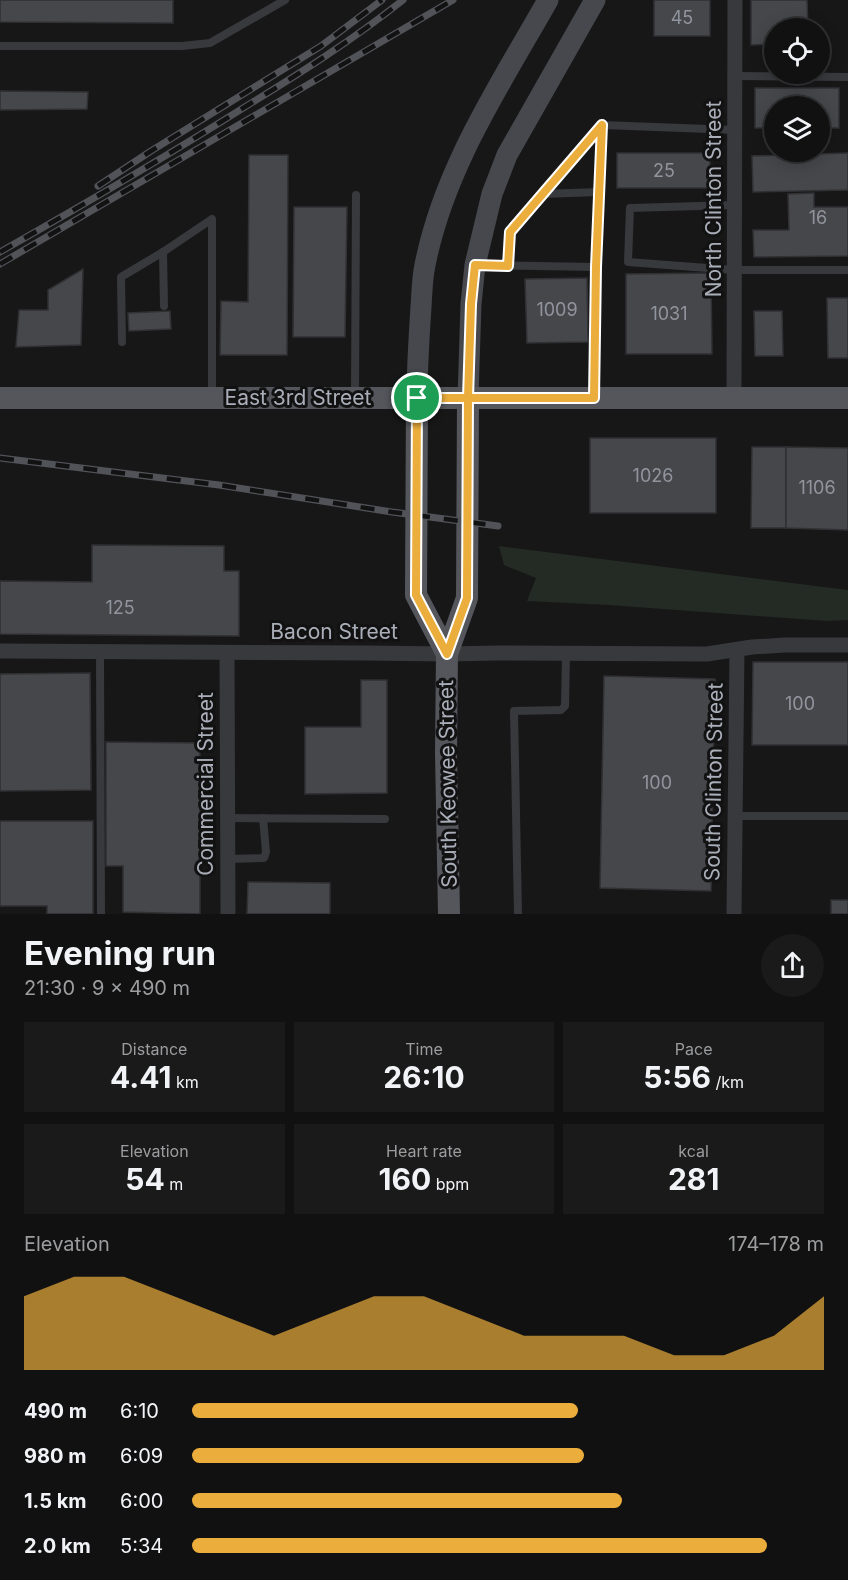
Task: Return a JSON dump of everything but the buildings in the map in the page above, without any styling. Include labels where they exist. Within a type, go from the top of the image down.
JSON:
[{"type":"main road","points":[[417,398],[417,357],[424,267],[446,190],[481,117],[548,0]]},
{"type":"main road","points":[[468,398],[471,304],[475,265],[492,194],[507,155],[595,0]]},
{"type":"main road","name":"East 3rd Street","points":[[0,398],[848,398]]},
{"type":"main road","name":"South Keowee Street","points":[[417,398],[416,595],[447,654]]},
{"type":"main road","name":"South Keowee Street","points":[[449,914],[447,654],[467,598],[468,398]]},
{"type":"street","name":"North Clinton Street","points":[[734,398],[735,0]]},
{"type":"street","name":"Bacon Street","points":[[0,651],[707,654],[752,647],[848,645]]},
{"type":"street","name":"South Clinton Street","points":[[734,914],[737,651]]},
{"type":"street","name":"Commercial Street","points":[[227,653],[228,914]]},
{"type":"lane","points":[[0,45],[182,46],[210,43],[285,0]]},
{"type":"lane","points":[[735,76],[848,77]]},
{"type":"lane","points":[[508,266],[510,232],[602,125]]},
{"type":"lane","points":[[602,125],[735,130]]},
{"type":"lane","points":[[594,398],[596,267],[602,125]]},
{"type":"lane","points":[[542,194],[599,192]]},
{"type":"lane","points":[[354,398],[356,195]]},
{"type":"lane","points":[[735,205],[630,208],[628,262],[734,270],[848,270]]},
{"type":"lane","points":[[122,342],[121,277],[212,219],[212,398]]},
{"type":"lane","points":[[163,252],[164,306]]},
{"type":"lane","points":[[475,265],[596,267]]},
{"type":"lane","points":[[100,652],[101,914]]},
{"type":"lane","points":[[518,914],[514,711],[561,710],[565,706],[566,654]]},
{"type":"lane","points":[[734,816],[848,816]]},
{"type":"lane","points":[[227,818],[385,819]]},
{"type":"lane","points":[[227,859],[264,858],[266,852],[263,819]]},
{"type":"shaded area","points":[[499,546],[848,590],[848,620],[827,621],[527,601],[536,578],[504,565]]},
{"type":"railway","points":[[98,186],[321,46],[382,0]]},
{"type":"railway","points":[[0,252],[156,162],[288,80],[347,42],[403,0]]},
{"type":"railway","points":[[0,264],[453,0]]},
{"type":"railway","points":[[0,458],[219,485],[498,526]]},
{"type":"route","points":[[417,398],[416,595],[447,654],[467,598],[468,398],[471,304],[475,265],[508,266],[510,232],[602,125],[596,267],[594,398],[490,398],[468,398],[417,398]]}]
